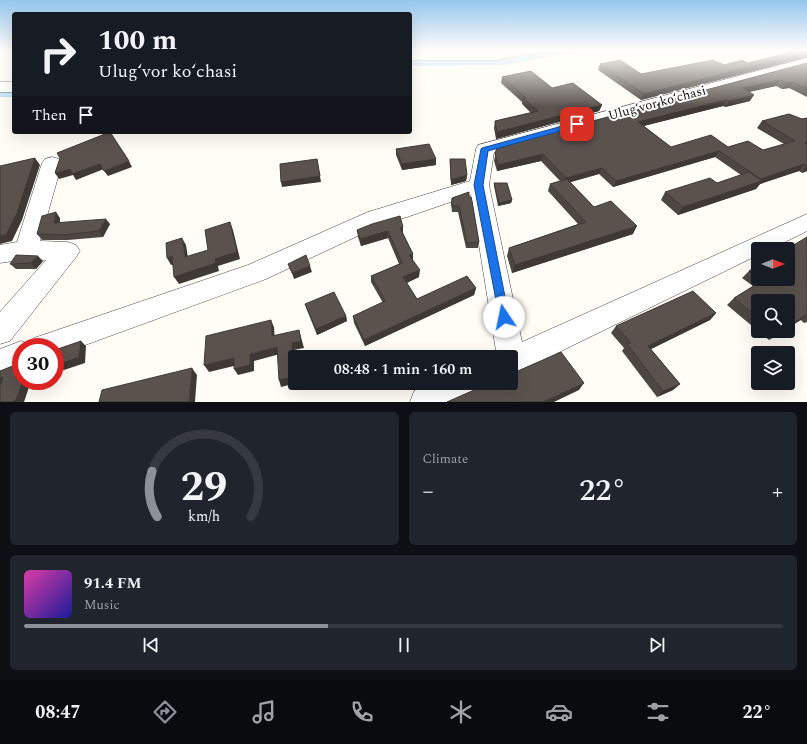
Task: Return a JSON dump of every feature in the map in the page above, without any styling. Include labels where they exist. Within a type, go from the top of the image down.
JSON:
[{"type":"street","name":"Ulugʻvor koʻchasi","points":[[510,350],[479,185],[485,149],[782,69]]},
{"type":"street","points":[[0,87],[12,86]]},
{"type":"street","points":[[26,250],[52,163]]},
{"type":"street","points":[[64,340],[257,272],[376,218],[399,212],[479,185]]},
{"type":"street","points":[[518,358],[807,222]]},
{"type":"street","points":[[0,254],[26,250],[68,250],[0,332]]},
{"type":"street","points":[[0,363],[12,358]]},
{"type":"street","points":[[425,402],[450,390]]},
{"type":"building","points":[[607,69],[633,69],[641,74],[668,69],[742,69],[644,94]]},
{"type":"building","points":[[785,69],[807,69],[807,89],[793,82],[787,83],[780,80],[743,88],[754,95],[729,101],[726,100],[638,122],[671,147],[711,135],[728,147],[748,141],[763,150],[795,141],[762,121],[789,114],[802,119],[807,118],[807,142],[805,143],[807,144],[807,166],[804,164],[761,179],[719,151],[616,181],[602,168],[566,178],[543,154],[498,165],[495,154],[497,147],[615,115],[659,105],[657,103]]},
{"type":"building","points":[[531,71],[552,88],[573,83],[602,105],[497,132],[495,121],[538,111],[523,98],[526,98],[502,77]]},
{"type":"building","points":[[105,134],[111,134],[129,161],[104,171],[100,164],[72,174],[70,169],[55,173],[60,158],[57,153]]},
{"type":"building","points":[[429,144],[436,159],[402,164],[396,149]]},
{"type":"building","points":[[35,158],[17,213],[6,235],[0,236],[0,166]]},
{"type":"building","points":[[317,159],[320,176],[281,182],[280,164]]},
{"type":"building","points":[[450,159],[465,159],[467,175],[451,180]]},
{"type":"building","points":[[749,172],[762,181],[683,207],[665,192],[710,178],[717,183]]},
{"type":"building","points":[[567,179],[594,207],[611,201],[637,226],[515,265],[509,248],[586,222],[550,184]]},
{"type":"building","points":[[494,183],[507,183],[512,200],[499,203]]},
{"type":"building","points":[[469,192],[479,242],[467,243],[459,206],[452,206],[452,198]]},
{"type":"building","points":[[56,212],[54,223],[106,219],[99,231],[63,235],[37,234],[42,216]]},
{"type":"building","points":[[400,216],[403,227],[400,228],[413,254],[409,255],[420,270],[403,277],[417,299],[467,276],[476,288],[364,340],[353,316],[385,301],[371,276],[402,263],[388,231],[360,239],[357,230]]},
{"type":"building","points":[[230,222],[237,252],[215,259],[216,263],[174,277],[172,256],[167,258],[166,243],[182,238],[185,257],[208,250],[205,230]]},
{"type":"building","points":[[807,237],[807,314],[795,322],[795,294],[751,294],[751,312],[734,298],[754,286],[795,286],[795,244]]},
{"type":"building","points":[[16,255],[38,256],[31,263],[10,264]]},
{"type":"building","points":[[306,255],[310,266],[292,273],[288,264]]},
{"type":"building","points":[[693,291],[716,313],[648,346],[680,384],[663,391],[627,344],[631,343],[616,326]]},
{"type":"building","points":[[334,292],[346,316],[316,329],[305,304]]},
{"type":"building","points":[[271,320],[272,336],[299,330],[301,341],[292,343],[292,350],[288,350],[288,378],[279,380],[277,347],[250,354],[250,365],[234,369],[234,358],[204,365],[206,336]]},
{"type":"building","points":[[81,341],[79,357],[64,363],[64,347]]},
{"type":"building","points":[[561,352],[584,383],[543,402],[447,402],[474,390],[518,390],[518,371]]},
{"type":"building","points":[[12,366],[12,390],[20,390],[16,400],[12,402],[0,402],[0,386],[3,377],[0,378],[0,371]]},
{"type":"building","points":[[192,368],[189,402],[99,402],[102,390]]},
{"type":"waterway","points":[[0,93],[12,93]]},
{"type":"route","points":[[504,317],[479,185],[485,149],[577,124]]}]
